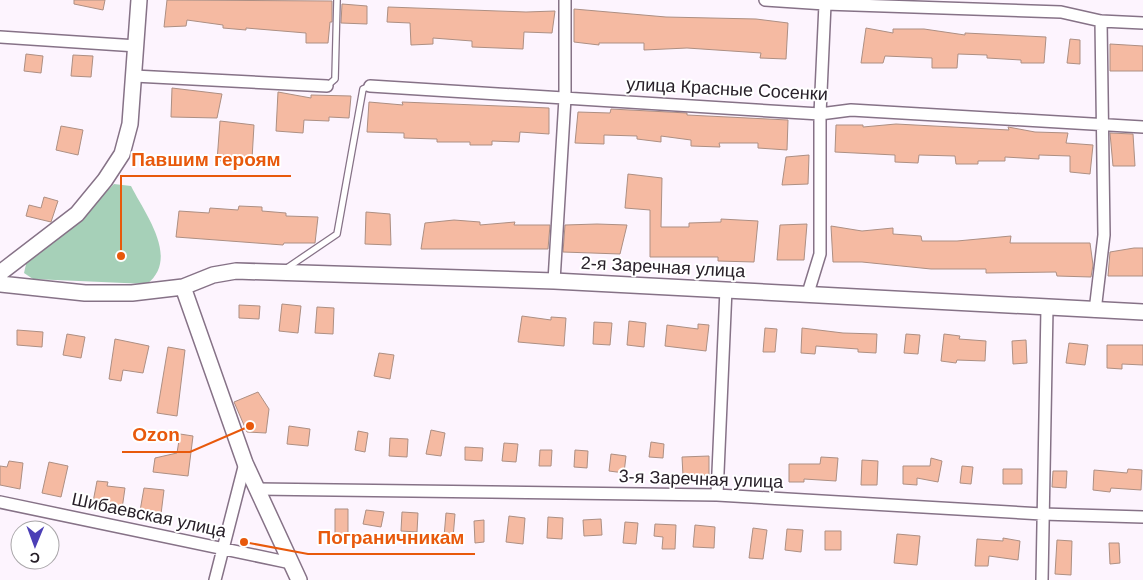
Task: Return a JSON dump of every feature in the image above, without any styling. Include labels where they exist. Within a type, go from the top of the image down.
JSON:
[{"type":"main road","points":[[0,273],[77,214],[105,180],[122,154],[130,124],[139,0]]},
{"type":"main road","points":[[19,286],[18,273],[23,256]]},
{"type":"main road","name":"2-я Заречная улица","points":[[0,284],[85,293],[132,293],[183,287],[213,276],[236,271],[280,272],[554,281],[726,289],[1095,311],[1143,312]]},
{"type":"main road","points":[[183,287],[245,463],[299,580]]},
{"type":"street","points":[[554,281],[565,98],[565,0]]},
{"type":"street","points":[[765,0],[1061,12],[1101,21],[1143,23]]},
{"type":"street","points":[[808,294],[820,254],[820,114],[825,2]]},
{"type":"street","points":[[1095,311],[1104,235],[1101,21]]},
{"type":"street","points":[[0,37],[137,46]]},
{"type":"street","points":[[134,76],[327,86]]},
{"type":"street","name":"улица Красные Сосенки","points":[[370,86],[820,114],[852,110],[1143,127]]},
{"type":"street","points":[[717,495],[726,289]]},
{"type":"street","points":[[1042,580],[1047,308]]},
{"type":"street","points":[[215,580],[245,463]]},
{"type":"street","name":"3-я Заречная улица","points":[[257,488],[717,495],[1042,514],[1143,517]]},
{"type":"street","name":"Шибаевская улица","points":[[0,502],[291,563]]},
{"type":"lane","points":[[327,86],[336,79],[337,0]]},
{"type":"lane","points":[[280,272],[337,234],[363,90],[370,86]]},
{"type":"green space","points":[[114,184],[131,186],[157,236],[160,262],[156,273],[147,284],[33,279],[24,273],[27,260],[59,238]]},
{"type":"building","points":[[74,0],[105,0],[103,10],[74,4]]},
{"type":"building","points":[[167,0],[332,1],[332,22],[330,22],[328,43],[306,43],[306,33],[223,28],[223,25],[187,20],[186,26],[164,27]]},
{"type":"building","points":[[342,4],[367,6],[367,24],[341,23]]},
{"type":"building","points":[[388,7],[526,12],[555,11],[552,33],[524,32],[523,49],[472,47],[472,41],[433,38],[433,44],[411,45],[410,23],[387,22]]},
{"type":"building","points":[[574,9],[666,17],[756,19],[788,23],[786,59],[760,58],[761,53],[687,48],[644,50],[644,43],[599,43],[599,45],[574,42]]},
{"type":"building","points":[[866,28],[893,33],[893,29],[924,29],[965,35],[965,33],[1046,37],[1044,63],[1021,63],[1021,60],[987,58],[987,55],[958,54],[957,68],[932,68],[932,58],[885,56],[883,63],[861,63]]},
{"type":"building","points":[[1070,39],[1080,40],[1080,64],[1067,63]]},
{"type":"building","points":[[1110,44],[1143,46],[1143,71],[1110,71]]},
{"type":"building","points":[[26,54],[43,56],[41,73],[24,71]]},
{"type":"building","points":[[73,55],[93,56],[91,77],[71,76]]},
{"type":"building","points":[[172,88],[222,94],[217,118],[171,117]]},
{"type":"building","points":[[278,92],[311,98],[311,95],[351,96],[349,118],[329,117],[329,121],[304,120],[303,133],[276,131]]},
{"type":"building","points":[[369,102],[403,105],[402,102],[549,108],[549,134],[520,132],[519,142],[492,141],[492,145],[470,145],[470,142],[437,142],[437,139],[404,138],[404,133],[367,132]]},
{"type":"building","points":[[611,109],[788,120],[787,150],[758,148],[758,143],[719,143],[720,147],[691,146],[691,140],[661,136],[661,142],[637,139],[637,136],[604,135],[604,144],[575,143],[578,112],[610,113]]},
{"type":"building","points":[[220,121],[254,125],[252,159],[217,161]]},
{"type":"building","points":[[896,124],[1009,130],[1008,127],[1035,132],[1068,133],[1066,143],[1093,145],[1090,174],[1070,172],[1070,156],[1039,155],[1039,159],[1005,157],[1005,161],[978,161],[978,164],[956,164],[955,156],[919,155],[918,163],[895,162],[895,155],[835,152],[836,125],[863,125],[863,127]]},
{"type":"building","points":[[61,126],[83,130],[78,155],[56,150]]},
{"type":"building","points":[[1110,133],[1133,134],[1135,166],[1113,166]]},
{"type":"building","points":[[809,155],[808,184],[782,185],[786,157]]},
{"type":"building","points":[[628,174],[662,178],[661,227],[689,227],[689,223],[721,222],[721,219],[758,221],[754,262],[718,261],[718,257],[650,257],[650,210],[625,208]]},
{"type":"building","points":[[44,197],[58,201],[51,222],[26,216],[29,205],[41,208]]},
{"type":"building","points":[[239,206],[262,207],[262,211],[286,213],[286,216],[318,217],[315,243],[284,243],[283,245],[176,237],[179,211],[209,213],[210,208],[238,210]]},
{"type":"building","points":[[366,212],[390,214],[391,245],[365,244]]},
{"type":"building","points":[[454,220],[480,222],[480,225],[515,222],[514,225],[550,225],[548,249],[421,249],[425,223]]},
{"type":"building","points":[[807,224],[804,260],[777,260],[780,225]]},
{"type":"building","points":[[565,225],[627,225],[620,254],[563,252]]},
{"type":"building","points":[[831,226],[862,231],[893,228],[893,234],[921,236],[922,241],[957,241],[1011,236],[1010,243],[1090,243],[1093,265],[1091,277],[1057,276],[1056,272],[986,273],[986,269],[931,269],[862,262],[833,262]]},
{"type":"building","points":[[1143,248],[1143,276],[1108,276],[1110,252]]},
{"type":"building","points":[[282,304],[301,306],[298,333],[279,331]]},
{"type":"building","points":[[239,305],[260,306],[259,319],[239,318]]},
{"type":"building","points":[[317,307],[334,308],[333,334],[315,333]]},
{"type":"building","points":[[522,316],[551,320],[551,317],[566,318],[564,346],[518,342]]},
{"type":"building","points":[[629,321],[646,323],[644,347],[627,345]]},
{"type":"building","points":[[594,322],[612,323],[610,345],[593,344]]},
{"type":"building","points":[[698,324],[709,325],[706,351],[665,346],[667,325],[698,329]]},
{"type":"building","points":[[765,328],[777,329],[775,352],[763,352]]},
{"type":"building","points":[[802,328],[843,333],[877,334],[876,353],[858,352],[858,349],[816,346],[815,354],[801,353]]},
{"type":"building","points":[[17,330],[43,332],[42,347],[17,345]]},
{"type":"building","points":[[67,334],[85,337],[81,358],[63,355]]},
{"type":"building","points":[[906,334],[920,335],[918,354],[904,353]]},
{"type":"building","points":[[944,334],[960,336],[959,339],[986,341],[985,361],[957,360],[956,363],[941,361]]},
{"type":"building","points":[[115,339],[149,346],[143,373],[123,370],[121,381],[109,379]]},
{"type":"building","points":[[1026,340],[1027,363],[1013,364],[1012,341]]},
{"type":"building","points":[[1069,343],[1088,345],[1085,365],[1066,363]]},
{"type":"building","points":[[1107,345],[1143,345],[1143,365],[1122,364],[1122,369],[1107,368]]},
{"type":"building","points":[[168,347],[185,350],[177,416],[157,413]]},
{"type":"building","points":[[379,353],[394,355],[390,379],[374,376]]},
{"type":"building","points":[[258,392],[269,409],[266,433],[247,432],[234,402]]},
{"type":"building","points":[[289,426],[310,429],[308,446],[287,444]]},
{"type":"building","points":[[431,430],[445,433],[441,456],[426,454]]},
{"type":"building","points":[[358,431],[368,433],[365,452],[355,450]]},
{"type":"building","points":[[180,434],[193,436],[188,476],[153,472],[155,458],[177,453]]},
{"type":"building","points":[[390,438],[408,439],[407,457],[389,456]]},
{"type":"building","points":[[651,442],[664,444],[663,458],[649,457]]},
{"type":"building","points":[[504,443],[518,444],[516,462],[502,461]]},
{"type":"building","points":[[465,447],[483,448],[482,461],[465,460]]},
{"type":"building","points":[[540,450],[552,450],[551,466],[539,466]]},
{"type":"building","points":[[575,450],[588,451],[587,468],[574,467]]},
{"type":"building","points":[[611,454],[626,456],[624,473],[609,471]]},
{"type":"building","points":[[709,456],[709,475],[683,476],[682,457]]},
{"type":"building","points":[[821,457],[838,458],[836,481],[804,479],[804,482],[789,482],[789,464],[820,464]]},
{"type":"building","points":[[931,458],[942,461],[938,482],[917,478],[917,485],[903,484],[903,466],[930,466]]},
{"type":"building","points":[[862,460],[878,461],[877,485],[861,485]]},
{"type":"building","points":[[9,461],[23,463],[20,489],[0,485],[0,466],[7,467]]},
{"type":"building","points":[[49,462],[68,466],[61,497],[42,493]]},
{"type":"building","points":[[962,466],[973,467],[971,484],[960,483]]},
{"type":"building","points":[[1003,469],[1022,469],[1022,484],[1003,484]]},
{"type":"building","points":[[1128,469],[1142,470],[1141,490],[1111,488],[1110,492],[1093,490],[1094,470],[1127,473]]},
{"type":"building","points":[[1053,471],[1067,471],[1066,488],[1052,487]]},
{"type":"building","points":[[97,481],[108,482],[107,486],[125,488],[122,509],[93,502]]},
{"type":"building","points":[[144,488],[164,490],[161,514],[140,511]]},
{"type":"building","points":[[335,509],[348,509],[348,536],[335,535]]},
{"type":"building","points":[[366,510],[384,512],[381,527],[363,524]]},
{"type":"building","points":[[402,512],[418,513],[417,532],[401,531]]},
{"type":"building","points":[[446,513],[455,514],[453,538],[444,537]]},
{"type":"building","points":[[509,516],[525,518],[523,544],[506,542]]},
{"type":"building","points":[[548,517],[563,518],[562,539],[547,538]]},
{"type":"building","points":[[601,519],[602,535],[584,536],[583,520]]},
{"type":"building","points":[[484,520],[484,542],[475,543],[474,521]]},
{"type":"building","points":[[625,522],[638,523],[636,544],[623,543]]},
{"type":"building","points":[[655,524],[676,525],[675,549],[662,549],[663,537],[654,536]]},
{"type":"building","points":[[695,525],[715,527],[714,548],[693,547]]},
{"type":"building","points":[[753,528],[767,530],[763,559],[749,558]]},
{"type":"building","points":[[787,529],[803,530],[801,552],[785,550]]},
{"type":"building","points":[[825,531],[841,531],[841,550],[825,550]]},
{"type":"building","points":[[897,534],[920,536],[917,565],[894,563]]},
{"type":"building","points":[[1003,538],[1020,541],[1018,560],[989,556],[988,566],[975,566],[977,539],[1003,541]]},
{"type":"building","points":[[1057,540],[1072,541],[1071,575],[1055,574]]},
{"type":"building","points":[[1109,543],[1119,543],[1120,563],[1110,564]]},
{"type":"place","name":"Павшим героям","points":[[121,256]]},
{"type":"place","name":"Ozon","points":[[250,426]]},
{"type":"place","name":"Пограничникам","points":[[244,542]]}]
